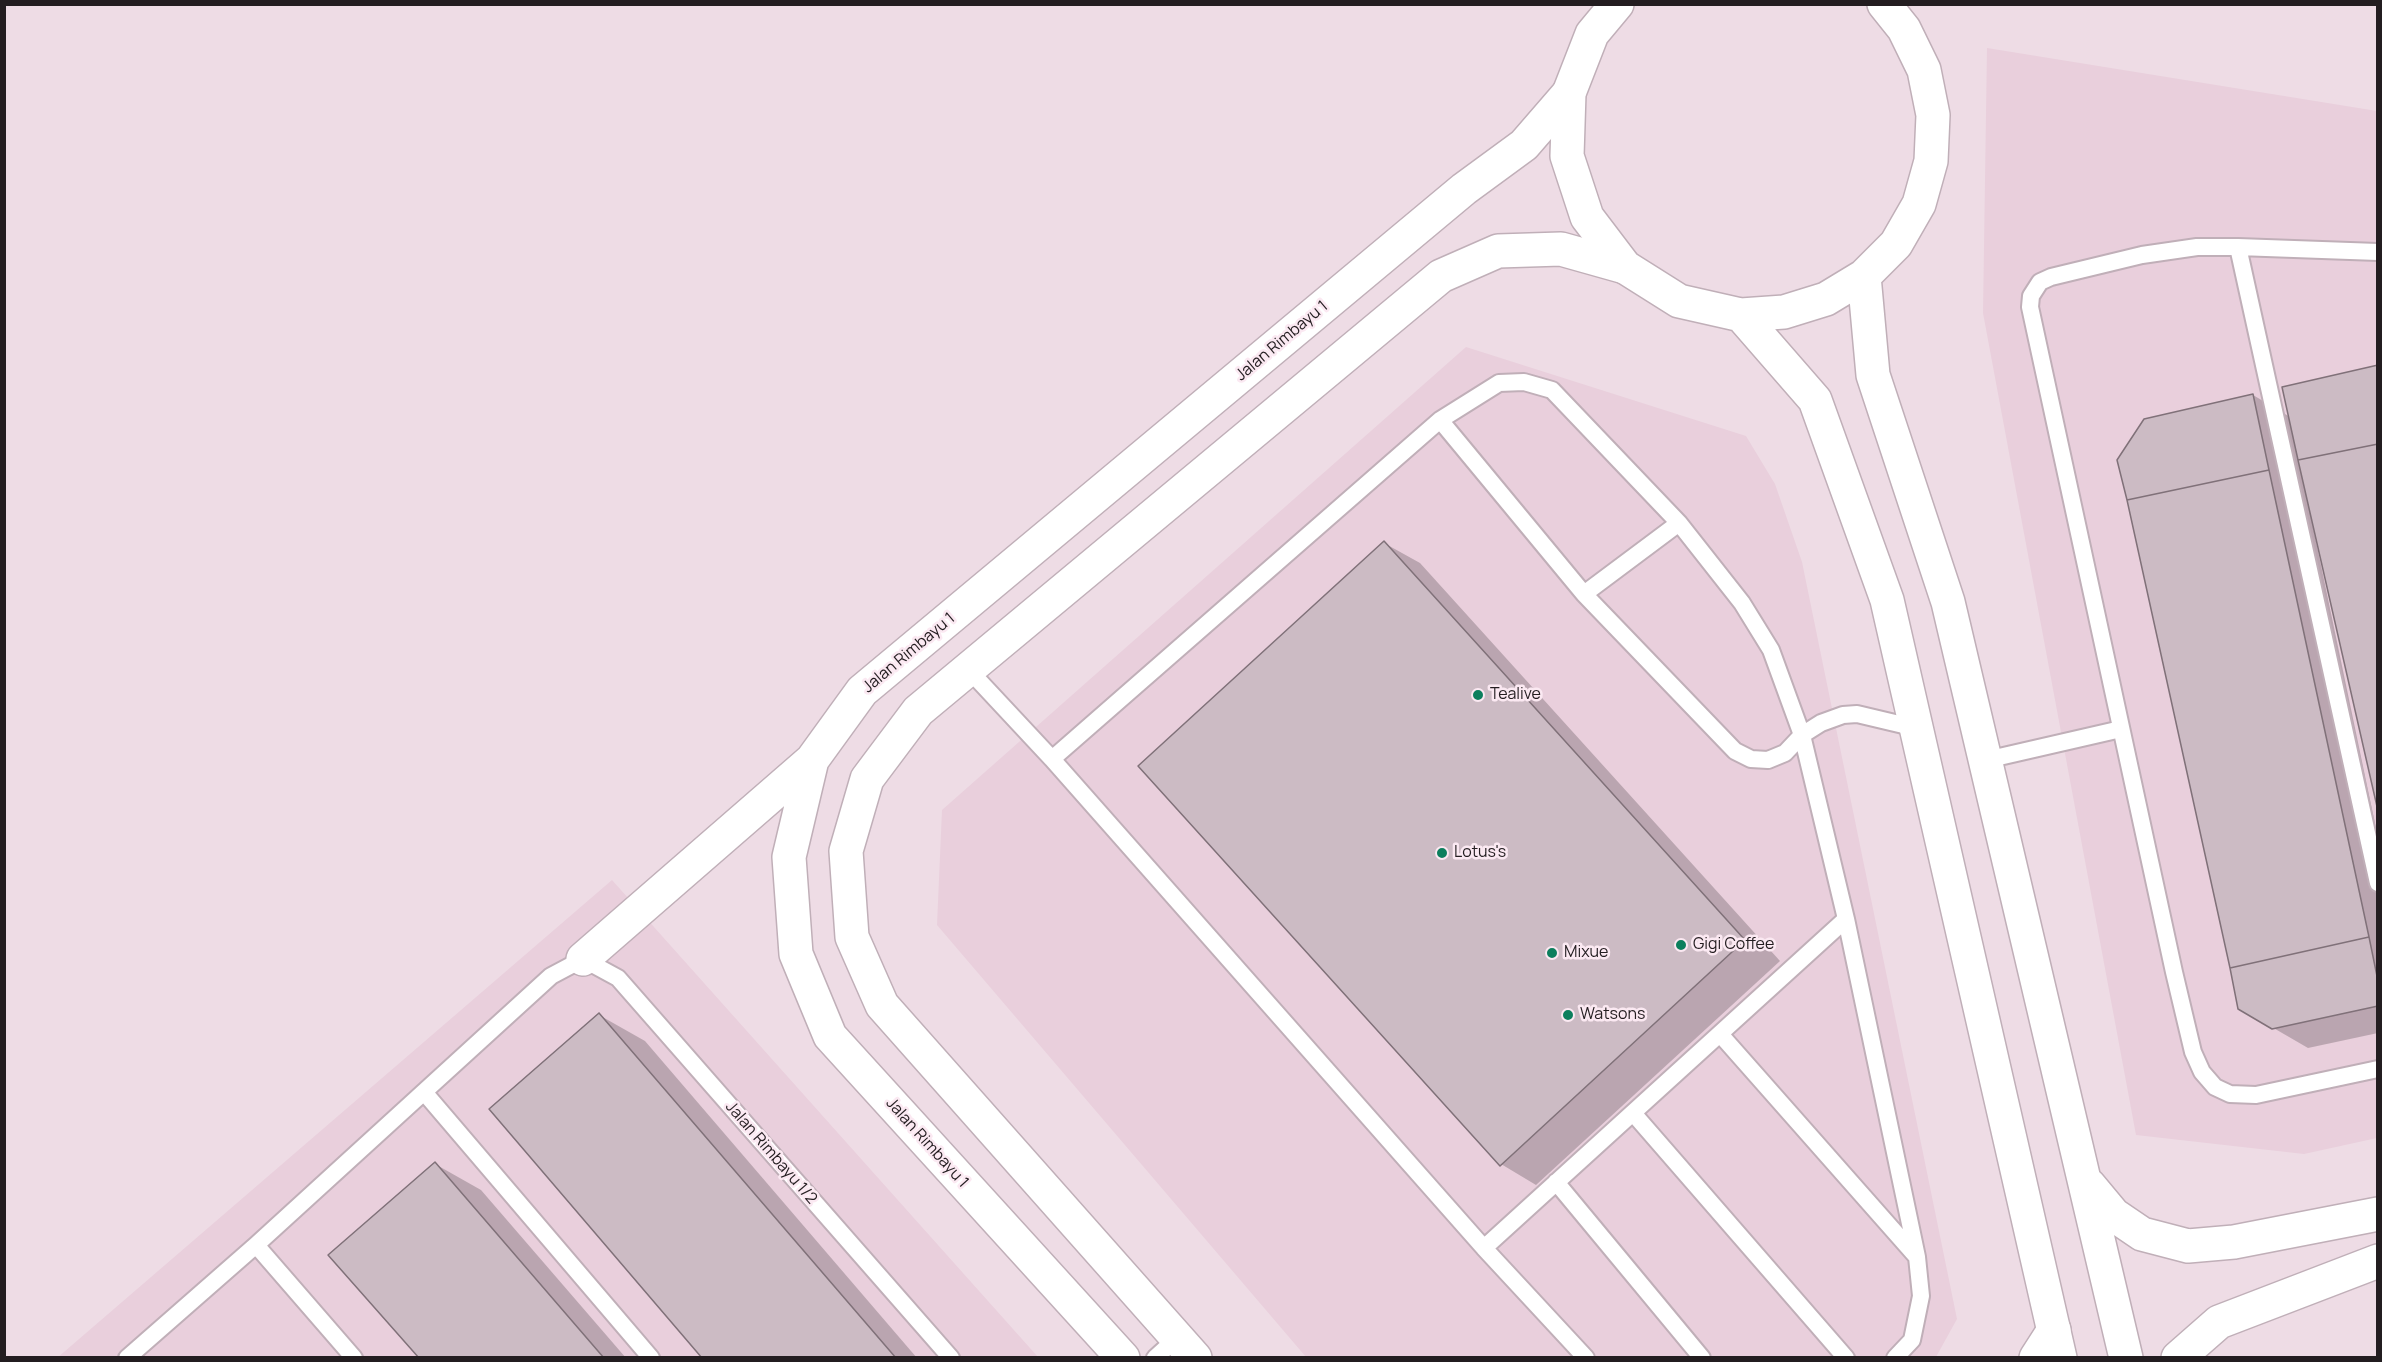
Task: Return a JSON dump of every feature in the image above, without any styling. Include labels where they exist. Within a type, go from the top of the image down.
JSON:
[{"type":"street","points":[[1617,4],[1592,34],[1569,93],[1567,156],[1587,217],[1625,267]]},
{"type":"street","points":[[1176,1351],[882,1005],[852,937],[846,851],[867,779],[918,711],[1441,276],[1498,251],[1561,249],[1625,267],[1679,301],[1741,315],[1784,312],[1826,299],[1864,276],[1896,244],[1919,204],[1931,161],[1934,115],[1924,70],[1904,29],[1884,4]]},
{"type":"street","name":"Jalan Rimbayu 1","points":[[1123,1358],[830,1036],[796,954],[789,857],[812,760],[862,691],[1464,189],[1524,145],[1569,93]]},
{"type":"street","points":[[1864,276],[1873,375],[1948,602],[2086,1182],[2121,1357]]},
{"type":"street","points":[[1741,315],[1815,400],[1887,600],[2057,1344],[2036,1358]]},
{"type":"street","points":[[583,959],[812,760]]},
{"type":"street","points":[[2086,1182],[2114,1215],[2142,1234],[2188,1246],[2234,1242],[2378,1214]]},
{"type":"street","points":[[2178,1358],[2219,1323],[2378,1261]]},
{"type":"lane","points":[[2238,247],[2378,883]]},
{"type":"lane","points":[[2378,252],[2238,247],[2197,248],[2142,255],[2051,277],[2040,282],[2031,297],[2030,307],[2193,1052],[2202,1072],[2215,1087],[2230,1094],[2256,1095],[2378,1069]]},
{"type":"lane","points":[[1052,759],[1440,420],[1499,383],[1524,382],[1552,390],[1679,524],[1742,603],[1771,650],[1802,735],[1846,919],[1917,1257],[1921,1296],[1912,1340],[1895,1358]]},
{"type":"lane","points":[[1440,420],[1584,594],[1735,751],[1751,759],[1768,760],[1785,753],[1802,735],[1821,723],[1857,714],[1916,728]]},
{"type":"lane","points":[[1584,594],[1679,524]]},
{"type":"lane","points":[[968,669],[1052,759],[1484,1248],[1586,1358]]},
{"type":"lane","points":[[1986,760],[2121,729]]},
{"type":"lane","points":[[1484,1248],[1846,919]]},
{"type":"lane","points":[[127,1358],[256,1245],[550,976],[583,959]]},
{"type":"lane","name":"Jalan Rimbayu 1/2","points":[[583,959],[618,978],[951,1358]]},
{"type":"lane","points":[[1720,1034],[1917,1257]]},
{"type":"lane","points":[[424,1092],[651,1358]]},
{"type":"lane","points":[[1633,1113],[1846,1358]]},
{"type":"lane","points":[[1556,1182],[1702,1358]]},
{"type":"lane","points":[[256,1245],[354,1358]]},
{"type":"shaded area","points":[[1987,48],[2377,111],[2377,1138],[2304,1154],[2136,1135],[1983,313]]},
{"type":"shaded area","points":[[1466,347],[1746,436],[1775,484],[1802,562],[1957,1319],[1936,1357],[1306,1357],[937,925],[942,810]]},
{"type":"shaded area","points":[[612,880],[1038,1357],[57,1358]]},
{"type":"building","points":[[2378,365],[2378,444],[2298,460],[2282,387]]},
{"type":"building","points":[[2253,394],[2269,470],[2127,500],[2117,460],[2144,419]]},
{"type":"building","points":[[2378,444],[2378,811],[2298,460]]},
{"type":"building","points":[[2269,470],[2369,937],[2230,968],[2127,500]]},
{"type":"building","name":"Lotus's","points":[[1384,541],[1745,940],[1500,1166],[1138,766]]},
{"type":"building","points":[[2369,937],[2378,981],[2378,1006],[2272,1029],[2238,1009],[2230,968]]},
{"type":"building","points":[[599,1013],[896,1358],[702,1358],[489,1109]]},
{"type":"building","points":[[435,1162],[604,1358],[419,1358],[328,1255]]},
{"type":"place","name":"Tealive","points":[[1478,695]]},
{"type":"place","name":"Lotus's","points":[[1442,853]]},
{"type":"place","name":"Gigi Coffee","points":[[1681,945]]},
{"type":"place","name":"Mixue","points":[[1552,953]]},
{"type":"place","name":"Watsons","points":[[1568,1015]]}]
